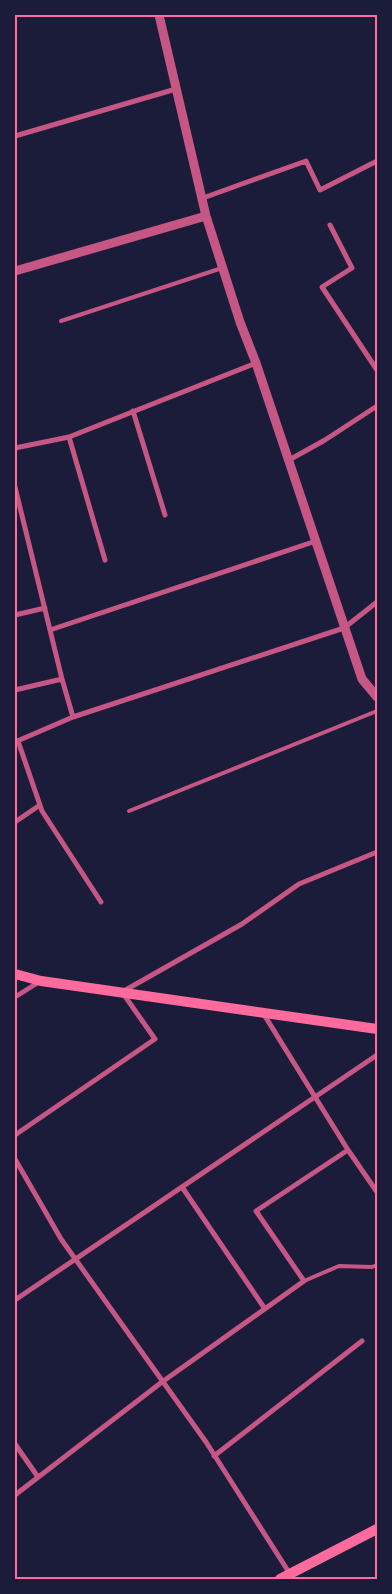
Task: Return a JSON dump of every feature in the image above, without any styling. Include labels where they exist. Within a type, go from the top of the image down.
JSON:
[{"type":"main road","points":[[15,974],[41,980],[377,1028]]},
{"type":"main road","points":[[280,1579],[377,1528]]},
{"type":"street","points":[[158,15],[206,216],[240,322],[256,363],[362,679],[377,697]]},
{"type":"street","points":[[15,136],[176,89]]},
{"type":"street","points":[[202,198],[306,161],[320,190],[377,161]]},
{"type":"street","points":[[15,271],[206,216]]},
{"type":"street","points":[[330,225],[352,268],[322,287],[377,370]]},
{"type":"street","points":[[15,448],[69,437],[256,363]]},
{"type":"street","points":[[288,460],[325,440],[377,406]]},
{"type":"street","points":[[133,411],[165,515]]},
{"type":"street","points":[[69,437],[105,560]]},
{"type":"street","points":[[15,487],[73,717]]},
{"type":"street","points":[[50,630],[316,541]]},
{"type":"street","points":[[101,902],[42,811],[16,741],[73,717],[344,628],[377,602]]},
{"type":"street","points":[[15,615],[45,608]]},
{"type":"street","points":[[15,690],[62,679]]},
{"type":"street","points":[[15,822],[40,805]]},
{"type":"street","points":[[15,1135],[155,1039],[122,992],[242,924],[299,884],[377,852]]},
{"type":"street","points":[[15,997],[41,980]]},
{"type":"street","points":[[263,1012],[348,1150],[377,1192]]},
{"type":"street","points":[[15,1300],[377,1055]]},
{"type":"street","points":[[15,1495],[162,1382],[304,1281],[256,1210],[348,1150]]},
{"type":"street","points":[[15,1159],[61,1239],[214,1456],[290,1574]]},
{"type":"street","points":[[182,1187],[265,1309]]},
{"type":"street","points":[[214,1456],[362,1341]]},
{"type":"street","points":[[15,1444],[38,1477]]},
{"type":"lane","points":[[61,321],[224,268]]},
{"type":"lane","points":[[129,811],[377,711]]},
{"type":"lane","points":[[304,1281],[339,1266],[372,1267],[377,1265]]}]
